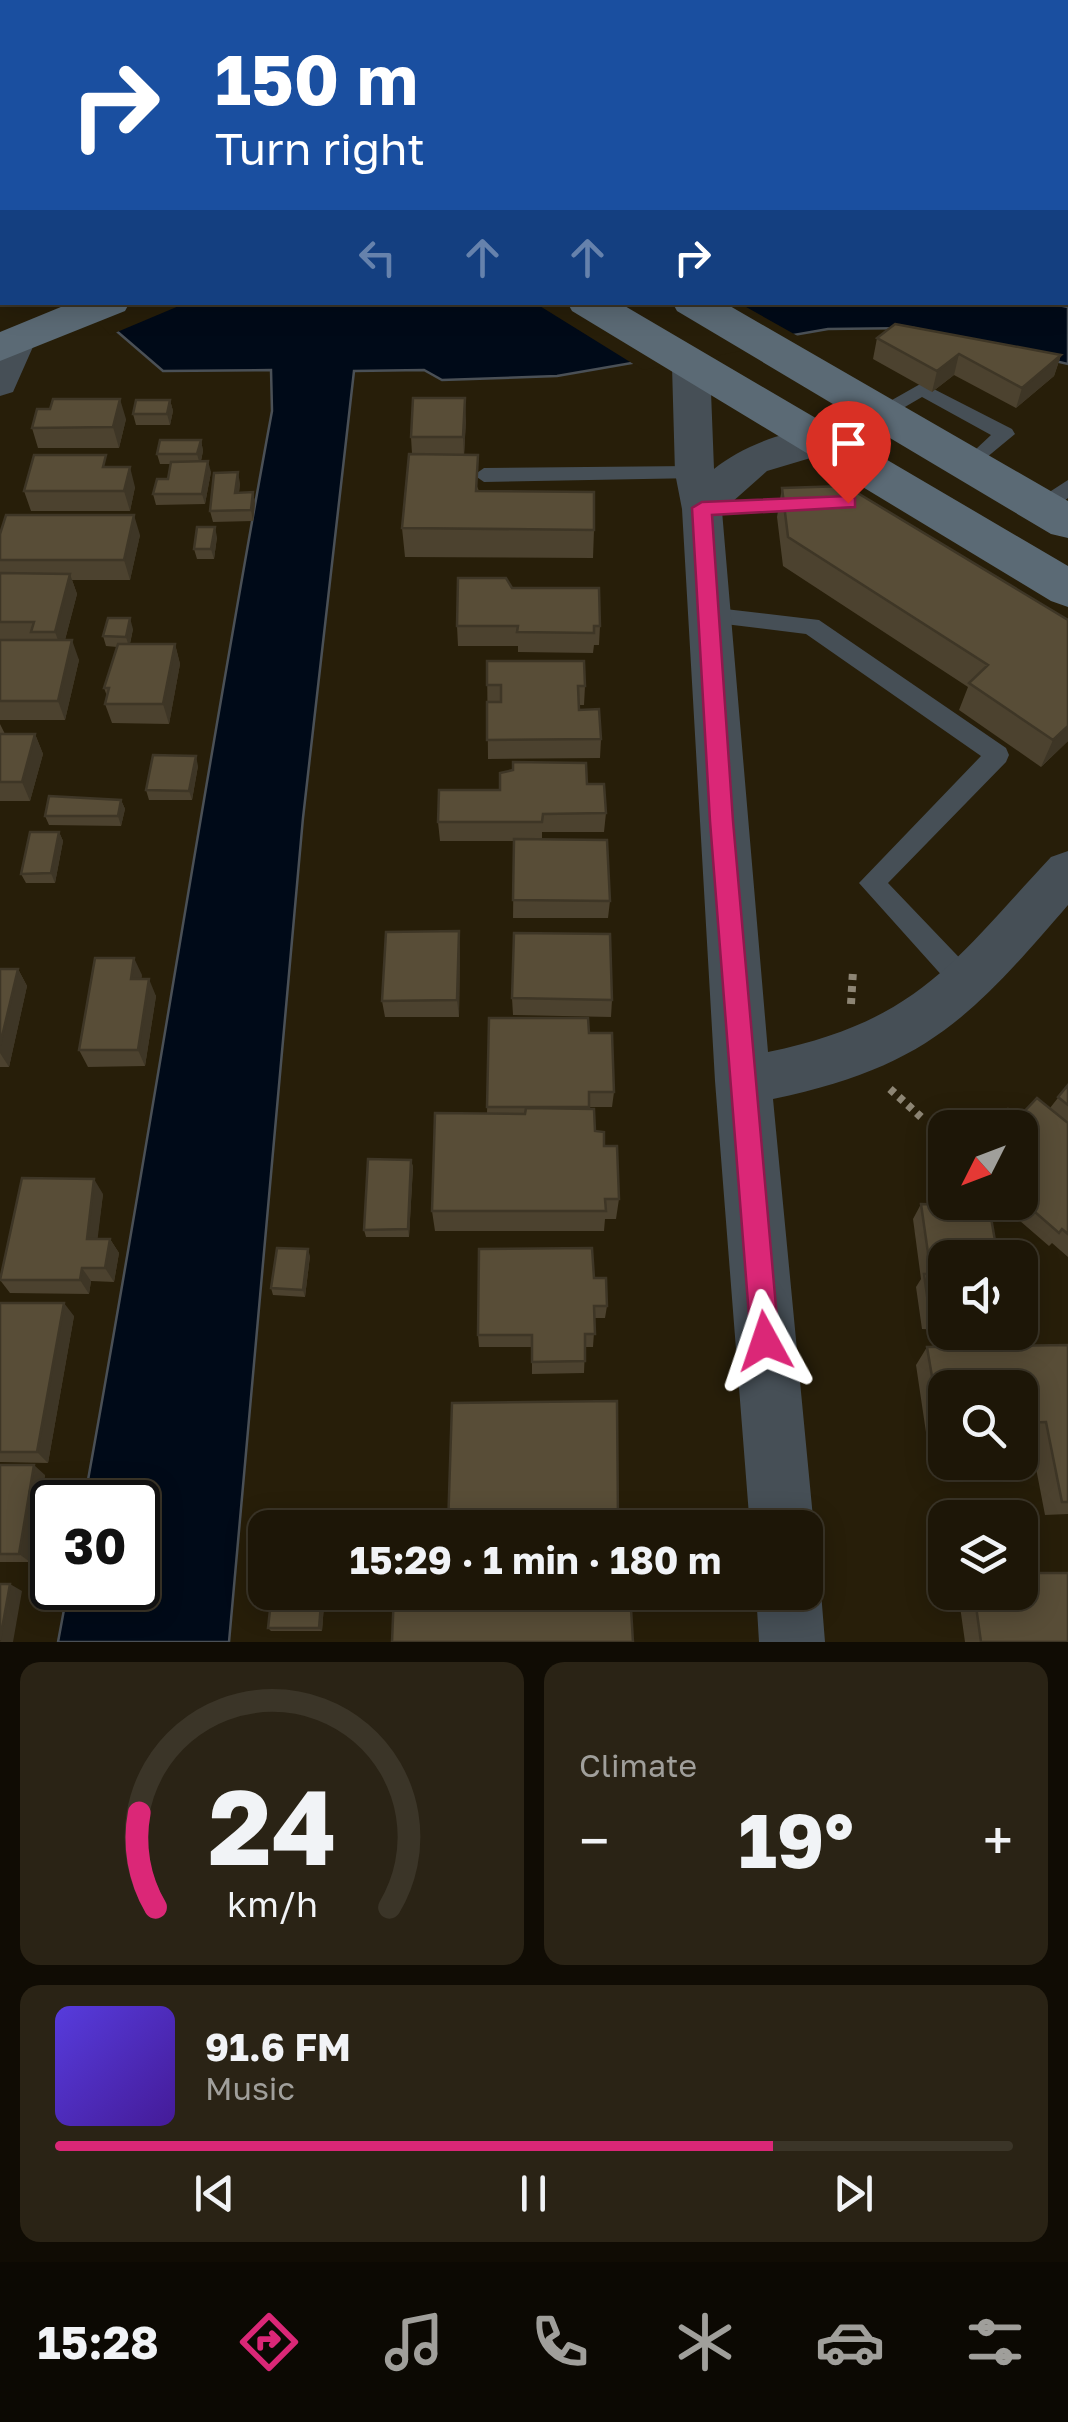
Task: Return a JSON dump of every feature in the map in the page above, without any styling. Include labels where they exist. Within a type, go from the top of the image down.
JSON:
[{"type":"main road","points":[[9,344],[103,305]]},
{"type":"main road","points":[[592,305],[1068,589]]},
{"type":"main road","points":[[697,305],[969,464],[1059,505]]},
{"type":"street","points":[[0,384],[9,344]]},
{"type":"street","points":[[690,366],[695,393],[696,491],[742,1081],[780,1510]]},
{"type":"street","points":[[696,491],[724,480],[750,461],[820,442]]},
{"type":"street","points":[[742,1081],[825,1065],[910,1027],[964,980],[1068,871]]},
{"type":"street","points":[[789,1610],[792,1642]]},
{"type":"lane","points":[[484,475],[831,504]]},
{"type":"lane","points":[[708,614],[811,626],[997,754],[872,883],[964,980]]},
{"type":"path","points":[[850,1009],[853,971]]},
{"type":"path","points":[[890,1089],[921,1118]]},
{"type":"water","points":[[86,305],[1068,307],[1068,364],[914,328],[828,329],[557,376],[442,380],[424,370],[354,371],[303,818],[229,1642],[58,1642],[64,1610],[160,1610],[160,1480],[88,1480],[272,411],[271,370],[163,371]]},
{"type":"pier","points":[[82,305],[181,305],[110,335]]},
{"type":"pier","points":[[538,305],[743,305],[803,339],[643,370]]},
{"type":"building","points":[[895,324],[1061,355],[1022,388],[959,354],[937,371],[877,338]]},
{"type":"building","points":[[413,398],[465,398],[463,437],[411,437]]},
{"type":"building","points":[[53,399],[120,399],[113,427],[32,428],[37,409],[50,409]]},
{"type":"building","points":[[136,400],[170,400],[167,414],[133,414]]},
{"type":"building","points":[[160,440],[201,440],[197,454],[157,454]]},
{"type":"building","points":[[409,454],[478,455],[476,491],[594,492],[594,530],[402,528]]},
{"type":"building","points":[[34,455],[106,455],[103,467],[130,467],[124,491],[24,491]]},
{"type":"building","points":[[208,461],[202,494],[153,494],[157,479],[168,479],[171,462]]},
{"type":"building","points":[[238,472],[235,493],[253,492],[251,510],[210,511],[214,473]]},
{"type":"building","points":[[846,486],[1068,620],[1068,726],[1053,740],[969,683],[988,665],[788,537],[782,488]]},
{"type":"building","points":[[6,515],[134,515],[124,560],[0,560],[0,534]]},
{"type":"building","points":[[197,527],[215,527],[211,549],[194,549]]},
{"type":"building","points":[[0,573],[70,574],[55,632],[31,632],[34,622],[0,622]]},
{"type":"building","points":[[458,578],[506,578],[512,588],[599,588],[600,626],[594,626],[594,633],[517,632],[518,626],[457,626]]},
{"type":"building","points":[[108,618],[130,618],[126,637],[103,636]]},
{"type":"building","points":[[0,640],[72,640],[58,701],[0,701]]},
{"type":"building","points":[[118,644],[175,644],[163,704],[105,704],[109,688],[104,688]]},
{"type":"building","points":[[487,661],[584,661],[585,686],[578,686],[579,710],[599,709],[601,739],[487,740],[487,702],[501,702],[501,685],[487,685]]},
{"type":"building","points":[[0,734],[35,734],[22,782],[0,782]]},
{"type":"building","points":[[153,755],[196,756],[189,791],[146,790]]},
{"type":"building","points":[[513,762],[586,763],[587,784],[604,784],[606,813],[543,814],[542,822],[438,822],[439,790],[500,790],[500,773],[513,770]]},
{"type":"building","points":[[49,796],[121,800],[118,816],[45,816]]},
{"type":"building","points":[[30,832],[59,832],[51,873],[21,874]]},
{"type":"building","points":[[514,839],[607,840],[610,901],[513,900]]},
{"type":"building","points":[[459,931],[457,1000],[382,1001],[386,932]]},
{"type":"building","points":[[514,933],[610,934],[612,1000],[512,998]]},
{"type":"building","points":[[95,958],[134,958],[131,979],[149,979],[138,1050],[79,1050]]},
{"type":"building","points":[[0,969],[18,969],[0,1045]]},
{"type":"building","points":[[489,1018],[588,1018],[589,1033],[612,1033],[614,1092],[589,1092],[589,1107],[487,1107]]},
{"type":"building","points":[[1068,1085],[1068,1105],[1058,1097]]},
{"type":"building","points":[[1037,1098],[1068,1123],[1068,1234],[1062,1229],[1059,1233],[1038,1215],[1038,1110],[1026,1110]]},
{"type":"building","points":[[526,1108],[594,1109],[595,1131],[604,1132],[604,1146],[617,1146],[619,1199],[605,1199],[606,1211],[432,1211],[435,1113],[525,1114]]},
{"type":"building","points":[[368,1159],[411,1160],[408,1229],[364,1230]]},
{"type":"building","points":[[22,1178],[94,1179],[87,1239],[110,1239],[105,1268],[82,1268],[80,1280],[0,1280]]},
{"type":"building","points":[[921,1204],[928,1204],[928,1220],[991,1220],[995,1240],[928,1240],[928,1253]]},
{"type":"building","points":[[277,1248],[308,1249],[303,1290],[271,1288]]},
{"type":"building","points":[[592,1248],[594,1278],[606,1278],[607,1306],[594,1306],[595,1334],[585,1334],[585,1361],[532,1362],[532,1335],[478,1335],[479,1249]]},
{"type":"building","points":[[0,1303],[64,1303],[37,1452],[0,1452]]},
{"type":"building","points":[[1038,1345],[1068,1345],[1068,1502],[1062,1502],[1046,1422],[1038,1422],[1038,1370],[931,1370],[927,1347],[1038,1350]]},
{"type":"building","points":[[617,1401],[618,1510],[449,1510],[452,1403]]},
{"type":"building","points":[[0,1465],[34,1465],[19,1554],[0,1554]]},
{"type":"building","points":[[1038,1573],[1068,1573],[1068,1642],[981,1642],[977,1610],[1038,1610]]},
{"type":"building","points":[[0,1584],[10,1584],[0,1640]]},
{"type":"building","points":[[270,1610],[320,1610],[319,1628],[268,1628]]},
{"type":"building","points":[[393,1610],[631,1610],[633,1642],[392,1642]]},
{"type":"route","points":[[765,1341],[722,821],[702,508],[848,503]]}]
